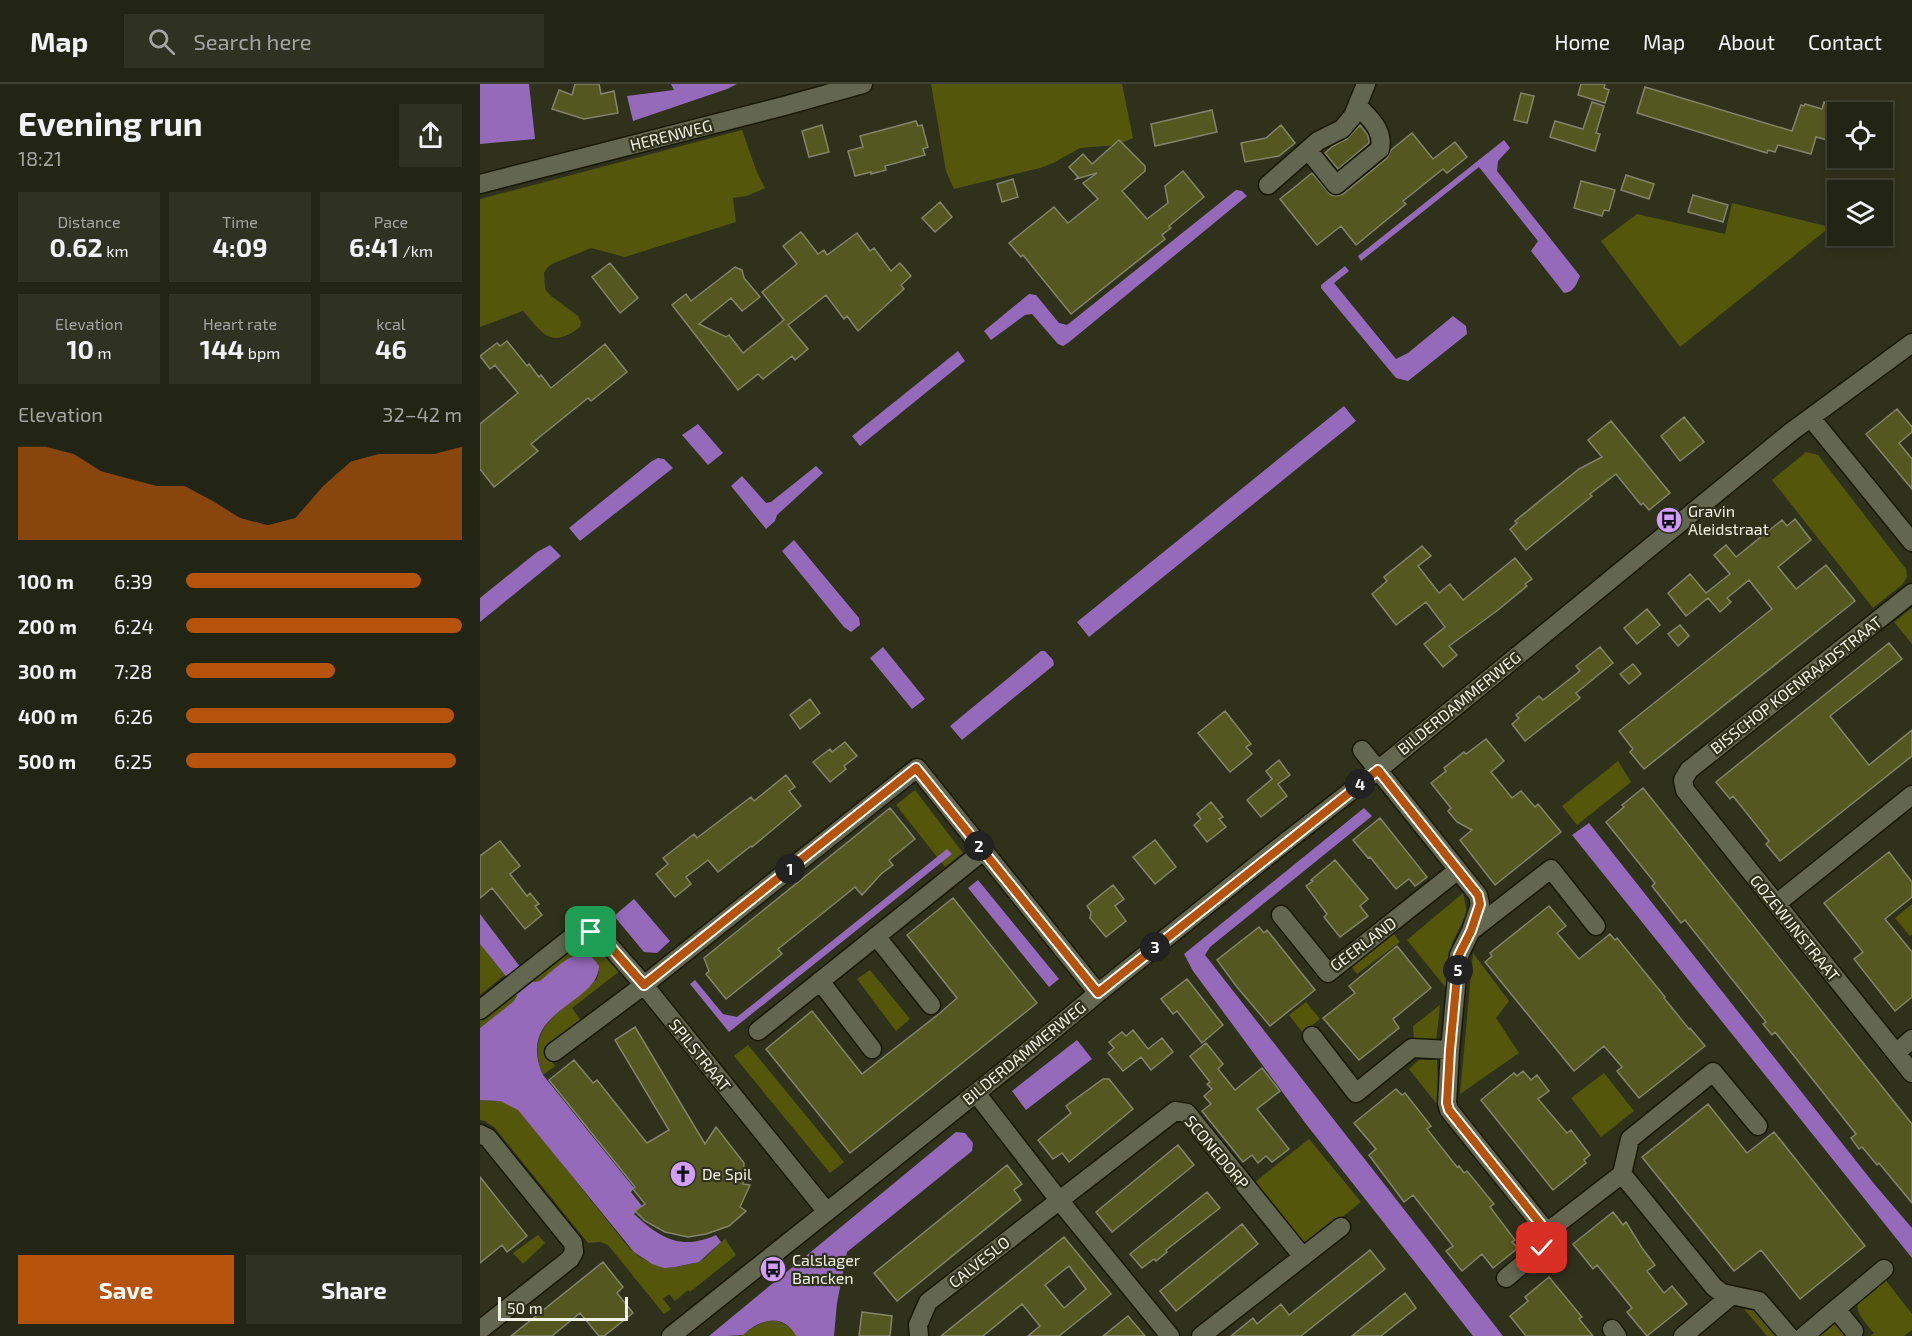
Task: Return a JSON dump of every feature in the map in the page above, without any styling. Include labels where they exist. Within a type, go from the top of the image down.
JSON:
[{"type":"street","name":"HERENWEG","points":[[480,184],[862,84]]},
{"type":"street","points":[[1268,185],[1318,141],[1342,129],[1353,116],[1366,84]]},
{"type":"street","points":[[1308,150],[1336,184],[1380,149],[1380,133],[1358,106]]},
{"type":"street","name":"BILDERDAMMERWEG","points":[[671,1336],[1378,770],[1627,558],[1791,432],[1912,344]]},
{"type":"street","points":[[1811,418],[1912,542]]},
{"type":"street","name":"BISSCHOP KOENRAADSTRAAT","points":[[1683,780],[1689,770],[1912,593]]},
{"type":"street","points":[[1362,750],[1478,895],[1480,904],[1471,931],[1459,955],[1447,1103],[1449,1110],[1547,1232]]},
{"type":"street","points":[[554,1052],[644,985],[916,768],[1098,993]]},
{"type":"street","name":"GOZEWIJNSTRAAT","points":[[1683,780],[1684,790],[1912,1073]]},
{"type":"street","points":[[1776,904],[1912,795]]},
{"type":"street","points":[[758,1030],[983,851]]},
{"type":"street","points":[[1471,931],[1551,869],[1596,926]]},
{"type":"street","name":"GEERLAND","points":[[1281,915],[1328,974],[1458,870]]},
{"type":"street","name":"SPILSTRAAT","points":[[480,1010],[576,934],[591,932],[602,937],[644,985],[827,1212]]},
{"type":"street","points":[[876,936],[931,1005]]},
{"type":"street","points":[[820,981],[872,1049]]},
{"type":"street","points":[[1312,1036],[1356,1093],[1412,1048],[1450,1050]]},
{"type":"street","points":[[1896,1053],[1912,1039]]},
{"type":"street","points":[[1506,1278],[1542,1248],[1547,1232],[1622,1174],[1630,1139],[1713,1072],[1758,1126]]},
{"type":"street","points":[[975,1093],[1170,1336]]},
{"type":"street","name":"SCONEDORP","points":[[1059,1200],[1174,1111],[1187,1113],[1303,1257]]},
{"type":"street","points":[[480,1134],[488,1138],[573,1243],[574,1252],[570,1259],[480,1329]]},
{"type":"street","points":[[1622,1174],[1714,1287],[1722,1293],[1759,1301],[1789,1336]]},
{"type":"street","name":"CALVESLO","points":[[919,1336],[918,1325],[928,1302],[1059,1200]]},
{"type":"street","points":[[1202,1336],[1341,1227]]},
{"type":"street","points":[[1803,1336],[1884,1269]]},
{"type":"street","points":[[1683,1336],[1732,1295]]},
{"type":"street","points":[[1836,1309],[1854,1331]]},
{"type":"shaded area","points":[[480,84],[529,84],[535,139],[480,144]]},
{"type":"shaded area","points":[[671,84],[737,84],[633,121],[627,96],[674,90]]},
{"type":"shaded area","points":[[931,84],[1122,84],[1133,138],[1117,145],[1080,148],[1040,168],[954,189],[946,171]]},
{"type":"shaded area","points":[[742,130],[765,188],[747,196],[733,198],[736,222],[625,257],[591,248],[552,264],[544,273],[545,289],[578,316],[581,322],[580,327],[570,334],[554,338],[548,336],[523,311],[480,327],[480,199]]},
{"type":"shaded area","points":[[1504,140],[1510,148],[1498,161],[1497,171],[1580,276],[1572,290],[1564,293],[1531,251],[1538,241],[1479,167],[1361,261],[1358,256]]},
{"type":"shaded area","points":[[1236,190],[1242,191],[1247,196],[1063,346],[1058,344],[1032,314],[1025,315],[991,340],[984,331],[1029,294],[1036,295],[1059,323],[1067,325]]},
{"type":"shaded area","points":[[1732,203],[1827,226],[1827,229],[1680,347],[1601,241],[1637,214],[1725,234]]},
{"type":"shaded area","points":[[1345,266],[1349,271],[1334,283],[1396,359],[1408,353],[1453,316],[1466,326],[1467,334],[1408,381],[1396,378],[1321,288],[1321,285]]},
{"type":"shaded area","points":[[958,351],[965,361],[860,446],[852,436]]},
{"type":"shaded area","points":[[1344,406],[1356,421],[1089,637],[1077,622]]},
{"type":"shaded area","points":[[698,424],[723,453],[708,465],[682,435]]},
{"type":"shaded area","points":[[1806,452],[1818,455],[1906,569],[1907,577],[1903,584],[1873,608],[1772,480]]},
{"type":"shaded area","points":[[658,458],[664,459],[673,468],[580,541],[569,528]]},
{"type":"shaded area","points":[[816,466],[823,473],[777,515],[775,521],[766,529],[731,486],[742,476],[766,503],[771,502]]},
{"type":"shaded area","points":[[794,540],[859,618],[860,625],[851,632],[844,627],[782,551]]},
{"type":"shaded area","points":[[550,545],[561,556],[480,622],[480,598],[537,552]]},
{"type":"shaded area","points":[[1912,608],[1912,644],[1894,622]]},
{"type":"shaded area","points":[[883,647],[925,699],[912,709],[870,658]]},
{"type":"shaded area","points":[[1041,651],[1045,651],[1053,660],[1054,665],[962,740],[950,726]]},
{"type":"shaded area","points":[[1618,761],[1631,782],[1577,825],[1562,806]]},
{"type":"shaded area","points":[[915,790],[963,853],[945,867],[896,805]]},
{"type":"shaded area","points":[[1364,808],[1372,816],[1210,947],[1205,955],[1503,1336],[1473,1336],[1306,1124],[1193,971],[1184,954]]},
{"type":"shaded area","points":[[1589,823],[1875,1185],[1912,1228],[1912,1258],[1572,835]]},
{"type":"shaded area","points":[[947,849],[952,854],[729,1032],[690,984],[695,980],[723,1014],[737,1017]]},
{"type":"shaded area","points":[[978,880],[1059,979],[1049,987],[968,888]]},
{"type":"shaded area","points":[[1463,893],[1467,913],[1452,943],[1446,988],[1407,940]]},
{"type":"shaded area","points":[[634,899],[670,941],[657,953],[644,952],[614,916]]},
{"type":"shaded area","points":[[1912,904],[1912,935],[1910,936],[1895,918]]},
{"type":"shaded area","points":[[480,914],[530,980],[540,981],[561,963],[580,954],[590,956],[599,966],[595,979],[586,990],[548,1022],[539,1036],[537,1053],[543,1075],[634,1188],[631,1192],[642,1206],[634,1214],[653,1230],[672,1240],[692,1242],[716,1235],[721,1242],[699,1262],[664,1268],[652,1264],[634,1252],[518,1110],[500,1101],[480,1100],[480,1028],[514,1001],[517,996],[505,975],[480,944]]},
{"type":"shaded area","points":[[1391,930],[1400,942],[1357,974],[1348,962]]},
{"type":"shaded area","points":[[578,941],[594,941],[620,971],[572,1008],[581,1021],[544,1050],[555,1066],[543,1075],[538,1059],[541,1033],[557,1012],[597,979],[599,972],[579,954],[571,957],[540,981],[530,980]]},
{"type":"shaded area","points":[[480,944],[505,975],[480,995]]},
{"type":"shaded area","points":[[1473,953],[1509,1001],[1496,1018],[1519,1053],[1460,1094]]},
{"type":"shaded area","points":[[870,970],[910,1019],[896,1031],[857,979]]},
{"type":"shaded area","points":[[516,992],[517,996],[514,1001],[480,1028],[480,1020]]},
{"type":"shaded area","points":[[1306,1002],[1320,1019],[1303,1033],[1289,1015]]},
{"type":"shaded area","points":[[1440,1005],[1436,1042],[1414,1040],[1413,1026]]},
{"type":"shaded area","points":[[1077,1040],[1092,1059],[1026,1110],[1012,1091]]},
{"type":"shaded area","points":[[748,1045],[844,1162],[830,1173],[734,1056]]},
{"type":"shaded area","points":[[1419,1060],[1437,1060],[1439,1107],[1409,1069]]},
{"type":"shaded area","points":[[1604,1073],[1634,1111],[1601,1137],[1571,1098]]},
{"type":"shaded area","points":[[480,1100],[500,1101],[518,1109],[626,1244],[646,1261],[668,1267],[695,1263],[703,1259],[725,1239],[736,1255],[690,1292],[688,1290],[675,1301],[669,1294],[663,1299],[671,1309],[664,1314],[608,1245],[600,1242],[588,1243],[494,1127],[480,1120]]},
{"type":"shaded area","points":[[956,1132],[965,1133],[973,1143],[972,1151],[847,1252],[837,1303],[834,1336],[796,1336],[787,1325],[776,1320],[763,1322],[743,1335],[709,1336]]},
{"type":"shaded area","points":[[1309,1139],[1361,1202],[1303,1248],[1250,1186]]},
{"type":"shaded area","points":[[538,1235],[545,1243],[523,1264],[513,1253]]},
{"type":"shaded area","points":[[1884,1278],[1912,1314],[1912,1330],[1904,1336],[1870,1336],[1874,1333],[1865,1323],[1857,1308],[1861,1297]]},
{"type":"shaded area","points":[[1744,1309],[1757,1311],[1780,1336],[1767,1336]]},
{"type":"shaded area","points":[[768,1320],[784,1324],[796,1336],[741,1336]]},
{"type":"shaded area","points":[[1831,1323],[1841,1324],[1852,1336],[1815,1336]]},
{"type":"building","points":[[575,84],[599,84],[601,94],[614,91],[618,113],[584,119],[552,109],[559,90],[572,95]]},
{"type":"building","points":[[1581,84],[1605,84],[1604,88],[1609,90],[1605,103],[1578,95]]},
{"type":"building","points":[[1645,87],[1792,131],[1801,105],[1822,109],[1824,102],[1827,103],[1827,140],[1816,137],[1811,154],[1778,145],[1775,152],[1768,150],[1767,153],[1637,113]]},
{"type":"building","points":[[1521,93],[1534,96],[1527,123],[1514,120]]},
{"type":"building","points":[[1592,102],[1604,106],[1596,133],[1600,134],[1595,151],[1550,137],[1555,121],[1583,129]]},
{"type":"building","points":[[1212,110],[1217,132],[1155,146],[1151,124]]},
{"type":"building","points":[[916,121],[918,126],[922,125],[928,147],[923,149],[925,155],[885,166],[886,170],[855,176],[848,151],[863,147],[860,136]]},
{"type":"building","points":[[822,125],[829,152],[809,157],[802,131]]},
{"type":"building","points":[[1281,125],[1295,143],[1279,156],[1245,162],[1241,143],[1266,138]]},
{"type":"building","points":[[1360,125],[1368,135],[1369,143],[1338,169],[1325,153],[1347,139]]},
{"type":"building","points":[[1412,133],[1433,159],[1455,142],[1467,157],[1447,173],[1443,169],[1403,201],[1406,204],[1356,245],[1341,226],[1317,245],[1280,199],[1312,173],[1331,195],[1343,194],[1387,158],[1391,150]]},
{"type":"building","points":[[1119,140],[1145,166],[1145,171],[1122,191],[1147,219],[1168,203],[1165,186],[1183,171],[1204,197],[1169,226],[1171,228],[1162,235],[1165,239],[1071,314],[1023,255],[1021,257],[1009,243],[1054,207],[1068,223],[1098,199],[1083,183],[1097,173],[1076,179],[1078,177],[1069,167],[1083,154],[1092,164]]},
{"type":"building","points":[[1626,175],[1654,184],[1649,199],[1621,190]]},
{"type":"building","points":[[1013,179],[1018,197],[1002,202],[997,184]]},
{"type":"building","points":[[1581,181],[1615,190],[1609,211],[1604,210],[1602,216],[1574,208]]},
{"type":"building","points":[[1693,195],[1728,205],[1723,222],[1688,212]]},
{"type":"building","points":[[940,202],[952,217],[935,232],[922,218]]},
{"type":"building","points":[[801,232],[818,254],[824,250],[827,255],[857,233],[870,251],[874,248],[891,271],[900,263],[911,276],[901,285],[904,289],[858,331],[847,316],[844,319],[826,295],[788,325],[808,349],[795,360],[792,356],[763,379],[758,374],[738,390],[672,305],[686,294],[691,301],[735,267],[742,270],[744,278],[760,297],[742,311],[731,298],[699,324],[726,337],[729,335],[743,353],[784,320],[762,292],[797,264],[783,246]]},
{"type":"building","points":[[610,263],[638,298],[620,313],[592,277]]},
{"type":"building","points":[[507,341],[527,366],[529,364],[539,377],[541,375],[551,388],[605,344],[627,372],[591,401],[588,398],[531,444],[538,451],[494,487],[480,469],[480,424],[518,393],[495,365],[490,369],[480,356],[497,343],[500,346]]},
{"type":"building","points":[[1897,409],[1912,427],[1912,432],[1899,443],[1912,459],[1912,489],[1866,434]]},
{"type":"building","points":[[1684,417],[1704,442],[1680,461],[1661,436]]},
{"type":"building","points":[[1611,421],[1670,493],[1649,510],[1643,503],[1641,505],[1616,474],[1526,550],[1510,529],[1517,523],[1515,521],[1579,469],[1602,457],[1588,440]]},
{"type":"building","points":[[1795,519],[1811,540],[1778,567],[1796,589],[1826,565],[1855,601],[1644,769],[1630,752],[1633,749],[1619,731],[1772,609],[1749,580],[1727,598],[1731,602],[1720,612],[1708,598],[1686,616],[1668,593],[1690,574],[1706,593],[1730,574],[1714,555],[1726,545],[1736,557],[1782,520],[1787,526]]},
{"type":"building","points":[[1422,546],[1431,556],[1418,566],[1439,593],[1450,584],[1463,600],[1515,558],[1532,579],[1525,584],[1527,586],[1498,610],[1449,646],[1457,655],[1443,667],[1424,644],[1445,627],[1426,602],[1396,625],[1372,594],[1387,581],[1384,577]]},
{"type":"building","points":[[1647,609],[1660,625],[1637,644],[1624,628]]},
{"type":"building","points":[[1680,625],[1689,636],[1678,646],[1668,634]]},
{"type":"building","points":[[1889,643],[1902,659],[1830,716],[1869,765],[1912,730],[1912,756],[1780,861],[1766,844],[1769,841],[1733,796],[1730,799],[1716,782]]},
{"type":"building","points":[[1600,647],[1613,663],[1576,693],[1580,698],[1525,741],[1512,724],[1519,718],[1516,715],[1539,696],[1543,700],[1580,671],[1576,666]]},
{"type":"building","points":[[1633,664],[1641,674],[1629,684],[1620,674]]},
{"type":"building","points":[[810,699],[820,713],[800,729],[790,715]]},
{"type":"building","points":[[1225,711],[1251,744],[1246,747],[1252,754],[1230,772],[1198,733]]},
{"type":"building","points":[[1486,739],[1504,761],[1491,772],[1512,798],[1521,791],[1535,807],[1538,804],[1561,832],[1495,885],[1460,840],[1472,830],[1457,822],[1448,811],[1451,808],[1431,783],[1446,771],[1444,768],[1464,752],[1466,754]]},
{"type":"building","points":[[845,742],[857,756],[844,766],[846,769],[830,782],[813,762],[830,749],[832,752]]},
{"type":"building","points":[[1279,760],[1290,775],[1278,784],[1287,796],[1261,817],[1247,800],[1272,779],[1266,771]]},
{"type":"building","points":[[786,775],[795,787],[789,791],[801,806],[718,872],[708,860],[686,877],[691,884],[675,897],[656,874],[668,864],[663,858],[694,834],[697,838],[751,797],[754,801]]},
{"type":"building","points":[[1643,788],[1912,1124],[1912,1203],[1879,1163],[1877,1165],[1862,1147],[1859,1149],[1851,1138],[1856,1134],[1775,1032],[1772,1035],[1763,1024],[1766,1022],[1685,920],[1681,923],[1652,886],[1655,883],[1606,822]]},
{"type":"building","points":[[1211,802],[1223,817],[1219,819],[1226,827],[1207,842],[1194,825],[1201,819],[1197,814]]},
{"type":"building","points":[[890,808],[915,839],[889,860],[893,865],[881,874],[862,895],[855,887],[778,949],[782,954],[726,999],[706,974],[709,971],[704,958]]},
{"type":"building","points":[[1380,818],[1427,877],[1415,886],[1409,879],[1396,889],[1353,840]]},
{"type":"building","points":[[1155,840],[1176,867],[1155,884],[1133,857]]},
{"type":"building","points":[[500,841],[520,866],[510,874],[527,896],[530,893],[539,904],[535,906],[542,915],[525,929],[492,888],[480,898],[480,856]]},
{"type":"building","points":[[1889,852],[1912,882],[1912,897],[1885,919],[1912,952],[1912,997],[1895,1011],[1854,959],[1863,952],[1824,903]]},
{"type":"building","points":[[1335,860],[1368,899],[1360,906],[1368,916],[1340,937],[1324,917],[1327,914],[1306,886]]},
{"type":"building","points":[[1113,885],[1124,899],[1115,906],[1126,921],[1106,937],[1090,918],[1091,912],[1087,906]]},
{"type":"building","points":[[953,898],[1037,1003],[850,1153],[766,1049],[812,1011],[862,1074],[940,1013],[957,998],[907,935]]},
{"type":"building","points":[[1549,906],[1566,926],[1557,933],[1579,959],[1610,934],[1615,940],[1617,938],[1705,1046],[1639,1098],[1617,1071],[1622,1067],[1604,1046],[1574,1071],[1485,962],[1492,956],[1490,953]]},
{"type":"building","points":[[1259,927],[1264,933],[1267,930],[1315,990],[1270,1026],[1217,960]]},
{"type":"building","points":[[1397,946],[1431,988],[1393,1019],[1399,1028],[1359,1060],[1323,1018],[1355,993],[1349,986]]},
{"type":"building","points":[[1187,979],[1223,1025],[1202,1043],[1177,1011],[1173,1014],[1161,999]]},
{"type":"building","points":[[635,1027],[705,1144],[716,1127],[744,1163],[743,1184],[750,1185],[740,1207],[746,1211],[729,1226],[688,1237],[665,1232],[645,1221],[635,1211],[645,1204],[633,1189],[635,1187],[549,1080],[574,1060],[593,1083],[597,1080],[647,1143],[669,1130],[615,1040]]},
{"type":"building","points":[[1133,1030],[1148,1049],[1162,1038],[1173,1052],[1151,1070],[1141,1057],[1123,1071],[1108,1053],[1114,1048],[1109,1042],[1122,1032],[1126,1036]]},
{"type":"building","points":[[1206,1043],[1223,1064],[1218,1069],[1235,1090],[1262,1068],[1280,1091],[1257,1109],[1289,1149],[1272,1162],[1266,1156],[1258,1163],[1252,1155],[1243,1162],[1202,1111],[1211,1104],[1204,1096],[1212,1089],[1207,1084],[1210,1082],[1190,1056]]},
{"type":"building","points":[[1523,1071],[1531,1080],[1537,1075],[1549,1091],[1538,1099],[1567,1133],[1571,1130],[1590,1155],[1584,1160],[1586,1163],[1553,1190],[1481,1100],[1514,1073],[1517,1076]]},
{"type":"building","points":[[1103,1079],[1109,1079],[1133,1109],[1069,1162],[1062,1153],[1053,1159],[1038,1140],[1071,1113],[1066,1106]]},
{"type":"building","points":[[1396,1089],[1402,1095],[1405,1093],[1431,1126],[1427,1129],[1457,1167],[1459,1166],[1464,1173],[1467,1171],[1494,1204],[1490,1207],[1515,1240],[1512,1242],[1518,1248],[1493,1268],[1482,1254],[1462,1271],[1446,1251],[1453,1246],[1413,1195],[1404,1202],[1369,1155],[1376,1149],[1354,1123]]},
{"type":"building","points":[[1708,1104],[1747,1153],[1774,1132],[1865,1246],[1800,1299],[1761,1250],[1734,1271],[1642,1157]]},
{"type":"building","points":[[1178,1145],[1194,1165],[1112,1232],[1096,1212]]},
{"type":"building","points":[[1007,1165],[1022,1184],[1014,1190],[1021,1200],[897,1301],[874,1273]]},
{"type":"building","points":[[480,1177],[527,1236],[507,1252],[502,1245],[480,1263]]},
{"type":"building","points":[[1207,1192],[1220,1208],[1166,1250],[1167,1252],[1156,1261],[1154,1259],[1142,1268],[1130,1254]]},
{"type":"building","points":[[1613,1212],[1623,1225],[1626,1222],[1655,1265],[1647,1271],[1664,1293],[1672,1286],[1687,1304],[1647,1336],[1627,1312],[1632,1308],[1616,1288],[1597,1265],[1593,1269],[1573,1244]]},
{"type":"building","points":[[1242,1224],[1258,1244],[1176,1311],[1160,1291]]},
{"type":"building","points":[[1064,1237],[1111,1294],[1059,1336],[1028,1336],[1040,1326],[1022,1304],[983,1336],[941,1336]],"holes":[[[1069,1266],[1086,1289],[1064,1308],[1045,1285]]]},
{"type":"building","points":[[1370,1250],[1385,1269],[1301,1336],[1231,1336],[1253,1318],[1257,1324],[1281,1304],[1289,1315]]},
{"type":"building","points":[[603,1262],[623,1287],[617,1293],[633,1313],[604,1336],[599,1336],[580,1313],[552,1336],[511,1336]]},
{"type":"building","points":[[1549,1277],[1582,1317],[1579,1319],[1593,1336],[1526,1336],[1510,1316],[1528,1301],[1525,1297]]},
{"type":"building","points":[[1405,1293],[1416,1308],[1381,1336],[1352,1336]]},
{"type":"building","points":[[862,1312],[892,1316],[890,1336],[859,1336]]},
{"type":"building","points":[[1128,1316],[1145,1336],[1103,1336]]},
{"type":"place","name":"Gravin Aleidstraat","points":[[1669,520]]},
{"type":"place","name":"De Spil","points":[[683,1174]]},
{"type":"place","name":"Calslager Bancken","points":[[773,1269]]},
{"type":"route","points":[[591,932],[602,937],[644,985],[916,768],[1098,993],[1378,770],[1478,895],[1480,904],[1471,931],[1459,955],[1447,1103],[1449,1110],[1547,1232],[1542,1248]]}]
